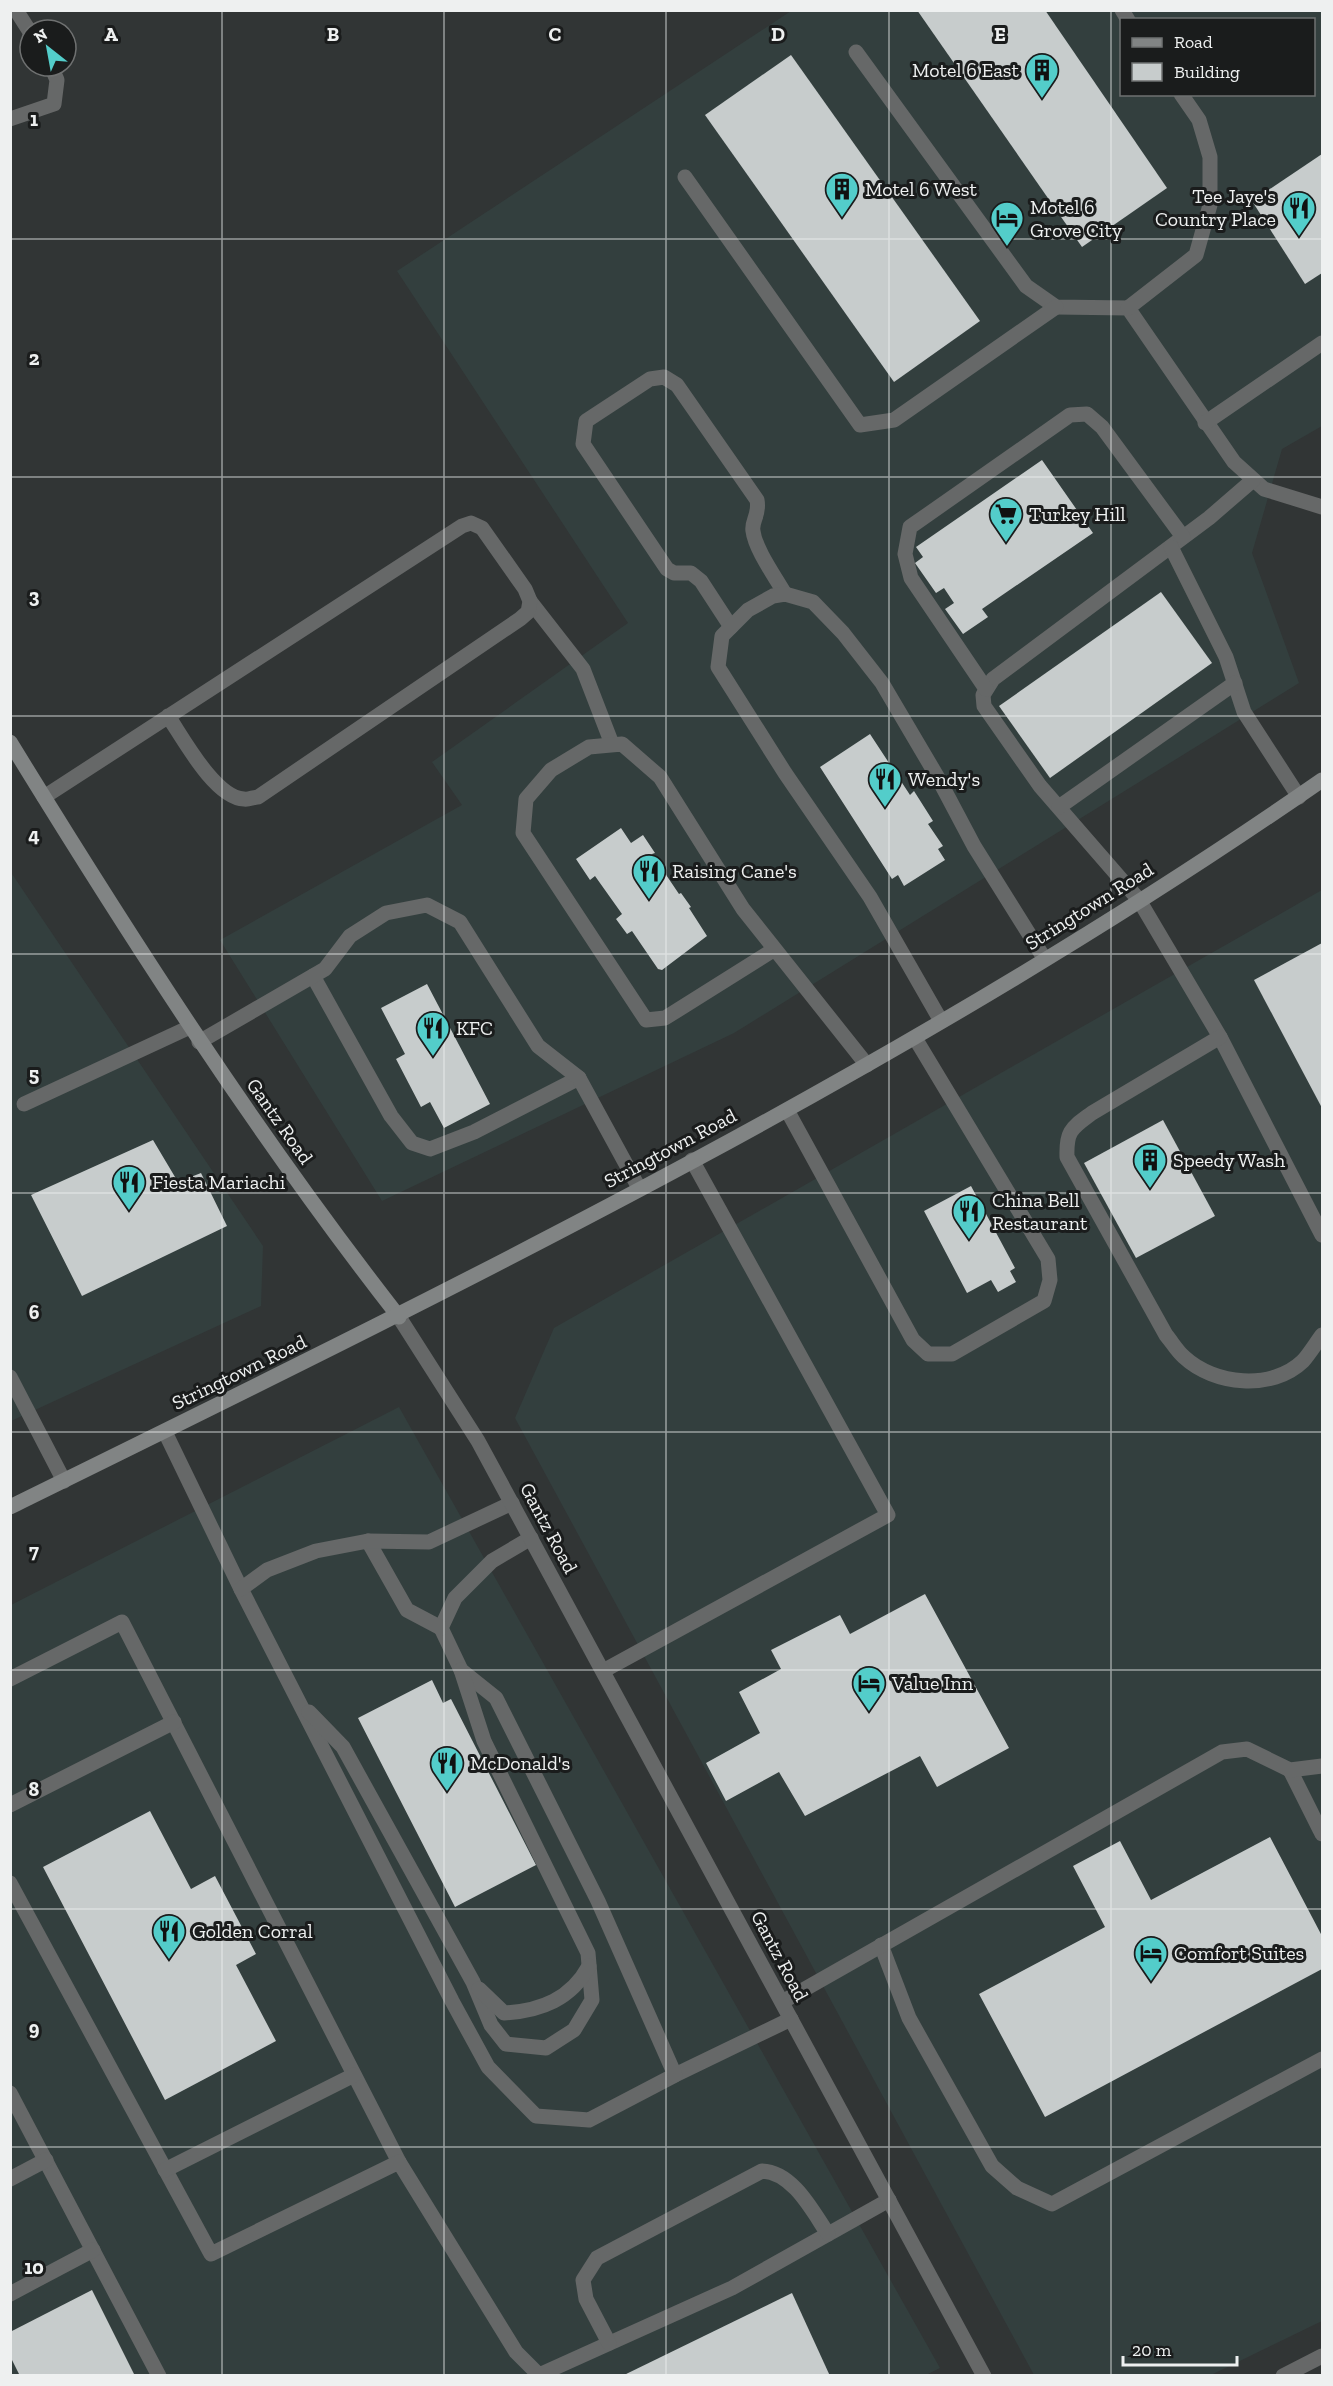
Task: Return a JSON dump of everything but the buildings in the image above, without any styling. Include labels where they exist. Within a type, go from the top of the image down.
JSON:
[{"type":"main road","name":"Gantz Road","points":[[10,742],[200,1042],[331,1230],[399,1317]]},
{"type":"main road","name":"Stringtown Road","points":[[10,1507],[399,1317],[787,1110],[915,1038],[1139,900],[1323,780]]},
{"type":"street","points":[[856,52],[1026,286],[1056,308]]},
{"type":"street","points":[[10,119],[54,104],[56,78]]},
{"type":"street","points":[[685,177],[860,425],[894,420],[1056,308],[1128,308],[1196,255],[1210,205],[1210,157],[1199,120],[1182,96]]},
{"type":"street","points":[[1128,308],[1234,462],[1264,489],[1323,507]]},
{"type":"street","points":[[1205,423],[1323,343]]},
{"type":"street","points":[[731,627],[701,581],[691,573],[675,573],[667,569],[583,444],[582,435],[586,421],[650,379],[664,377],[677,386],[757,500],[759,512],[752,529],[755,539],[785,594]]},
{"type":"street","points":[[986,689],[911,578],[905,554],[910,527],[1070,415],[1087,414],[1102,427],[1184,537]]},
{"type":"street","points":[[1253,480],[1171,547],[993,679],[983,695],[984,706],[1040,786],[1139,900],[1220,1037],[1323,1234]]},
{"type":"street","points":[[45,797],[471,523],[482,528],[525,590],[530,601],[583,669],[612,744]]},
{"type":"street","points":[[1171,547],[1226,657],[1244,712],[1299,797]]},
{"type":"street","points":[[941,1021],[870,897],[785,773],[718,667],[722,636],[748,610],[773,596],[785,594],[813,602],[843,633],[882,683],[938,778],[974,846],[1044,958]]},
{"type":"street","points":[[168,716],[210,777],[229,794],[243,800],[258,797],[520,619],[528,612],[530,601]]},
{"type":"street","points":[[1059,807],[1235,683]]},
{"type":"street","points":[[775,949],[665,1017],[646,1020],[523,833],[526,799],[550,770],[589,747],[622,744],[660,777],[743,909],[775,949],[867,1065]]},
{"type":"street","points":[[200,1042],[325,969],[350,936],[377,919],[386,914],[428,905],[460,922],[538,1046],[579,1078],[639,1188]]},
{"type":"street","points":[[313,976],[391,1116],[412,1143],[430,1149],[474,1132],[579,1078]]},
{"type":"street","points":[[24,1104],[190,1027]]},
{"type":"street","points":[[1220,1037],[1092,1113],[1072,1128],[1067,1138],[1067,1157],[1166,1335],[1184,1357],[1214,1377],[1251,1381],[1284,1374],[1302,1361],[1323,1335]]},
{"type":"street","points":[[787,1110],[913,1340],[928,1354],[952,1354],[1044,1301],[1050,1280],[1048,1258],[915,1038]]},
{"type":"street","points":[[603,1671],[888,1515],[692,1160]]},
{"type":"street","name":"Gantz Road","points":[[399,1317],[478,1441],[984,2376]]},
{"type":"street","points":[[10,1377],[64,1481]]},
{"type":"street","points":[[165,1432],[241,1589],[488,2067],[536,2116],[589,2120],[675,2074],[791,2019]]},
{"type":"street","points":[[241,1589],[267,1570],[316,1551],[368,1541],[429,1542],[512,1503]]},
{"type":"street","points":[[441,1628],[455,1598],[462,1590],[492,1561],[531,1538]]},
{"type":"street","points":[[298,1701],[343,1747],[472,1982],[491,2025],[506,2044],[546,2048],[574,2030],[592,2000],[588,1953],[484,1742],[460,1670],[441,1628],[407,1610],[368,1541]]},
{"type":"street","points":[[10,1679],[122,1622],[399,2162],[516,2352],[539,2375],[732,2288],[889,2200]]},
{"type":"street","points":[[460,1670],[496,1698],[598,1901],[675,2074]]},
{"type":"street","points":[[10,1805],[174,1722]]},
{"type":"street","points":[[782,2002],[1222,1752],[1246,1749],[1290,1770],[1323,1766]]},
{"type":"street","points":[[1290,1770],[1323,1834]]},
{"type":"street","points":[[10,1883],[211,2254],[399,2162]]},
{"type":"street","points":[[881,1945],[909,2018],[992,2166],[1017,2188],[1053,2204],[1323,2060]]},
{"type":"street","points":[[472,1982],[504,2013],[529,2012],[559,1999],[580,1982],[589,1966]]},
{"type":"street","points":[[165,2170],[354,2075]]},
{"type":"street","points":[[10,2092],[159,2376]]},
{"type":"street","points":[[10,2179],[46,2160]]},
{"type":"street","points":[[609,2343],[586,2299],[583,2280],[597,2259],[762,2171],[772,2171],[782,2177],[804,2199],[828,2234]]},
{"type":"street","points":[[10,2294],[93,2250]]},
{"type":"street","points":[[1283,2376],[1323,2356]]},
{"type":"shaded area","points":[[791,11],[1322,11],[1322,426],[1282,449],[1252,553],[1299,683],[734,1033],[382,1201],[220,940],[462,805],[432,762],[628,623],[397,271]]},
{"type":"shaded area","points":[[10,871],[263,1246],[261,1306],[11,1421]]},
{"type":"shaded area","points":[[1322,890],[1322,2321],[1211,2375],[1034,2375],[515,1418],[554,1328]]},
{"type":"shaded area","points":[[399,1407],[940,2368],[924,2376],[11,2376],[11,1605]]},
{"type":"place","name":"Motel 6 East","points":[[1042,99]]},
{"type":"place","name":"Motel 6 West","points":[[842,218]]},
{"type":"place","name":"Tee Jaye's Country Place","points":[[1299,237]]},
{"type":"place","name":"Motel 6 Grove City","points":[[1007,247]]},
{"type":"place","name":"Turkey Hill","points":[[1006,543]]},
{"type":"place","name":"Wendy's","points":[[885,808]]},
{"type":"place","name":"Raising Cane's","points":[[649,900]]},
{"type":"place","name":"KFC","points":[[433,1057]]},
{"type":"place","name":"Speedy Wash","points":[[1150,1189]]},
{"type":"place","name":"Fiesta Mariachi","points":[[129,1211]]},
{"type":"place","name":"China Bell Restaurant","points":[[969,1240]]},
{"type":"place","name":"Value Inn","points":[[869,1712]]},
{"type":"place","name":"McDonald's","points":[[447,1792]]},
{"type":"place","name":"Golden Corral","points":[[169,1960]]},
{"type":"place","name":"Comfort Suites","points":[[1151,1982]]}]
